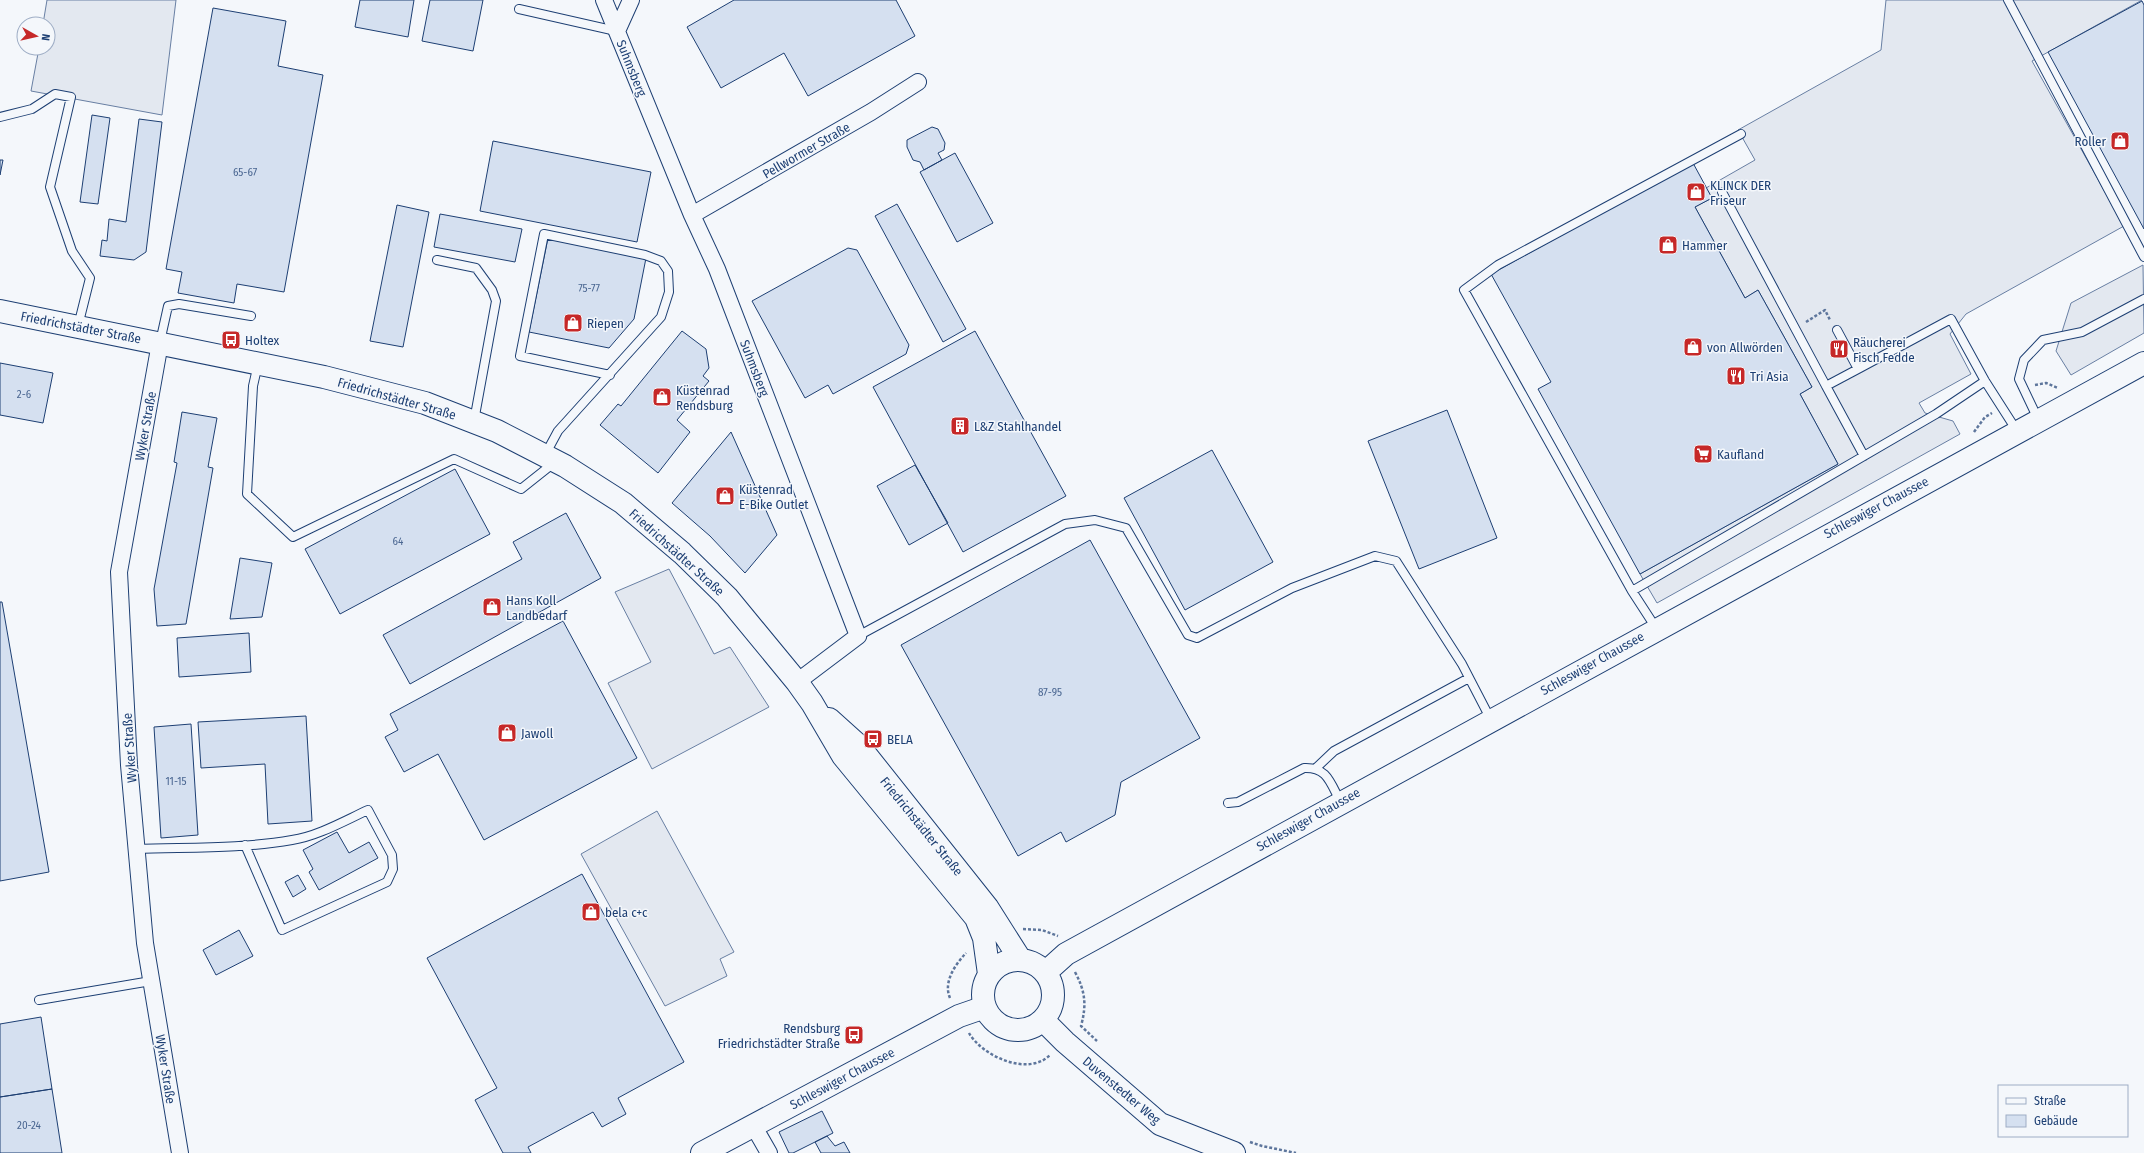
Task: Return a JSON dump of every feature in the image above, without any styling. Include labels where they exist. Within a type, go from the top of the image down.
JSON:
[{"type":"street","name":"Suhmsberg","points":[[604,0],[692,215],[717,268],[858,636]]},
{"type":"street","name":"Suhmsberg","points":[[617,31],[631,0]]},
{"type":"street","name":"Pellwormer Straße","points":[[692,215],[858,120],[918,82]]},
{"type":"street","name":"Friedrichstädter Straße","points":[[0,311],[324,377],[425,403],[497,431],[551,458],[623,504],[682,553],[727,597],[797,682],[812,703],[843,756],[976,918],[984,938],[989,974]]},
{"type":"street","name":"Wyker Straße","points":[[160,343],[119,572],[129,765],[145,943],[180,1153]]},
{"type":"street","name":"Schleswiger Chaussee","points":[[1046,972],[1066,954],[1340,802],[1656,628],[2144,363]]},
{"type":"street","points":[[797,682],[858,636]]},
{"type":"street","name":"Friedrichstädter Straße","points":[[812,703],[859,746],[987,907],[1020,959]]},
{"type":"street","points":[[1020,959],[1036,964],[1046,972],[1054,995],[1052,1004],[1043,1020],[1033,1027],[1022,1030],[1005,1028],[994,1021],[984,1007],[982,992],[989,974],[1004,962],[1020,959]]},
{"type":"street","name":"Schleswiger Chaussee","points":[[702,1153],[959,1016],[984,1007]]},
{"type":"street","name":"Duvenstedter Weg","points":[[1043,1020],[1065,1042],[1160,1124],[1241,1147]]},
{"type":"street","points":[[754,1125],[769,1153]]},
{"type":"lane","points":[[2008,0],[2144,257]]},
{"type":"lane","points":[[519,9],[617,31]]},
{"type":"lane","points":[[0,117],[32,109],[55,94],[71,97],[50,187],[72,251],[90,278],[78,326]]},
{"type":"lane","points":[[1656,628],[1632,591],[1464,290],[1498,264],[1741,134]]},
{"type":"lane","points":[[1722,192],[1864,456]]},
{"type":"lane","points":[[258,363],[254,386],[247,494],[293,537],[454,459],[521,489],[551,458],[558,431],[610,374],[661,317],[669,292],[668,271],[661,261],[645,255],[544,234],[520,356],[610,374]]},
{"type":"lane","points":[[437,260],[476,268],[492,290],[496,301],[474,422]]},
{"type":"lane","points":[[2038,420],[2019,379],[2024,360],[2043,340],[2082,332],[2144,299]]},
{"type":"lane","points":[[160,343],[168,306],[179,304],[251,316]]},
{"type":"lane","points":[[1826,386],[1951,318],[1985,381],[2017,431]]},
{"type":"lane","points":[[1837,330],[1858,369]]},
{"type":"lane","points":[[1632,591],[1936,414],[1985,381]]},
{"type":"lane","points":[[858,636],[1065,524],[1095,520],[1126,528],[1188,635],[1197,638],[1292,588],[1375,556],[1396,561],[1423,601],[1469,678],[1490,719]]},
{"type":"lane","points":[[1316,768],[1334,751],[1469,678]]},
{"type":"lane","points":[[1228,803],[1238,802],[1304,768],[1316,768],[1326,774],[1340,802]]},
{"type":"lane","points":[[136,849],[245,845],[292,840],[312,835],[368,810],[392,855],[393,869],[387,882],[282,930],[245,845]]},
{"type":"lane","points":[[39,1000],[151,981]]},
{"type":"path","points":[[1795,328],[1825,310],[1837,330]]},
{"type":"path","points":[[1018,930],[1029,928],[1042,930],[1058,935],[1061,942]]},
{"type":"path","points":[[952,1002],[947,991],[950,977],[959,961],[970,949]]},
{"type":"path","points":[[1075,970],[1083,987],[1086,1010],[1081,1026],[1098,1042]]},
{"type":"path","points":[[968,1031],[974,1040],[990,1055],[1009,1062],[1030,1064],[1046,1060],[1052,1054]]},
{"type":"path","points":[[1241,1147],[1262,1146],[1296,1153]]},
{"type":"shaded area","points":[[47,0],[176,0],[162,115],[31,91],[38,56],[56,56],[56,16],[44,16]]},
{"type":"shaded area","points":[[1886,0],[2142,0],[2032,61],[2124,226],[1966,314],[1950,334],[1971,374],[1919,403],[1925,413],[1953,421],[1960,434],[1657,603],[1640,574],[1838,464],[1800,394],[1812,387],[1758,290],[1745,298],[1695,207],[1712,198],[1706,188],[1755,160],[1738,130],[1881,50]]},
{"type":"shaded area","points":[[2143,265],[2144,333],[2071,375],[2056,351],[2071,303]]},
{"type":"shaded area","points":[[669,569],[714,654],[730,647],[769,707],[652,769],[608,683],[651,662],[615,592]]},
{"type":"shaded area","points":[[657,811],[734,952],[720,959],[727,976],[665,1006],[581,854]]},
{"type":"building","points":[[360,0],[414,0],[408,37],[355,27]]},
{"type":"building","points":[[430,0],[483,0],[473,51],[422,41]]},
{"type":"building","points":[[734,0],[896,0],[915,36],[808,96],[784,53],[721,88],[687,27]]},
{"type":"building","name":"Roller","points":[[2142,1],[2144,5],[2144,229],[2048,52]]},
{"type":"building","points":[[213,8],[286,21],[278,66],[323,75],[284,292],[237,284],[234,303],[178,293],[182,272],[166,269]]},
{"type":"building","points":[[92,115],[110,118],[98,204],[80,202]]},
{"type":"building","points":[[139,119],[162,122],[146,252],[134,260],[100,256],[102,240],[107,241],[109,219],[126,222]]},
{"type":"building","points":[[932,127],[938,129],[945,143],[944,150],[938,153],[942,160],[924,170],[920,162],[913,160],[907,147],[907,140]]},
{"type":"building","points":[[493,141],[651,172],[637,242],[480,211]]},
{"type":"building","points":[[955,153],[993,223],[957,242],[920,172]]},
{"type":"building","points":[[0,160],[3,160],[0,175]]},
{"type":"building","points":[[1693,163],[1712,198],[1695,207],[1745,298],[1758,290],[1812,387],[1800,394],[1838,464],[1640,574],[1538,389],[1551,382],[1491,274]]},
{"type":"building","points":[[897,204],[966,329],[943,342],[875,216]]},
{"type":"building","points":[[397,205],[429,212],[403,347],[370,341]]},
{"type":"building","points":[[440,214],[522,229],[515,262],[434,247]]},
{"type":"building","points":[[548,238],[646,258],[634,319],[609,348],[529,332]]},
{"type":"building","points":[[848,248],[857,250],[909,345],[906,354],[833,394],[828,385],[805,398],[752,301]]},
{"type":"building","name":"Küstenrad Rendsburg","points":[[682,331],[706,349],[709,368],[703,376],[709,381],[677,420],[690,432],[658,473],[600,425],[618,404],[621,406]]},
{"type":"building","name":"L&Z Stahlhandel","points":[[975,331],[1066,496],[963,552],[873,387]]},
{"type":"building","points":[[0,363],[53,373],[43,423],[0,415]]},
{"type":"building","points":[[1447,410],[1497,538],[1419,569],[1368,441]]},
{"type":"building","points":[[182,412],[217,418],[208,467],[213,468],[186,624],[157,626],[154,589],[177,463],[174,462]]},
{"type":"building","points":[[731,432],[777,535],[745,573],[710,536],[672,503]]},
{"type":"building","points":[[1212,450],[1273,562],[1185,610],[1124,498]]},
{"type":"building","points":[[915,465],[948,523],[909,545],[877,486]]},
{"type":"building","points":[[455,469],[490,534],[340,614],[305,549]]},
{"type":"building","name":"Hans Koll Landbedarf","points":[[566,513],[601,578],[410,684],[383,635],[522,559],[513,542]]},
{"type":"building","points":[[1090,540],[1200,738],[1121,782],[1115,815],[1066,842],[1061,832],[1018,856],[901,645]]},
{"type":"building","points":[[240,558],[272,563],[262,617],[230,619]]},
{"type":"building","points":[[0,602],[2,602],[49,872],[0,881]]},
{"type":"building","name":"Jawoll","points":[[563,621],[637,758],[484,840],[438,754],[404,772],[385,737],[398,730],[390,714]]},
{"type":"building","points":[[249,633],[251,672],[179,677],[177,638]]},
{"type":"building","points":[[306,716],[312,821],[268,824],[265,764],[201,768],[198,722]]},
{"type":"building","points":[[191,724],[198,835],[161,838],[154,727]]},
{"type":"building","points":[[337,832],[349,853],[369,842],[378,858],[319,890],[309,872],[313,869],[303,850]]},
{"type":"building","points":[[582,874],[684,1062],[618,1098],[626,1114],[602,1127],[593,1112],[528,1147],[531,1153],[503,1153],[475,1100],[497,1088],[427,958]]},
{"type":"building","points":[[298,875],[306,889],[293,897],[285,882]]},
{"type":"building","points":[[239,930],[253,956],[216,975],[203,950]]},
{"type":"building","points":[[41,1017],[52,1089],[0,1097],[0,1024]]},
{"type":"building","points":[[52,1089],[62,1153],[0,1153],[0,1097]]},
{"type":"building","points":[[822,1111],[833,1133],[793,1153],[789,1153],[779,1132]]},
{"type":"building","points":[[827,1136],[835,1146],[844,1142],[850,1153],[821,1153],[815,1142]]},
{"type":"place","name":"Roller","points":[[2120,141]]},
{"type":"place","name":"KLINCK DER Friseur","points":[[1696,192]]},
{"type":"place","name":"Hammer","points":[[1668,245]]},
{"type":"place","name":"Riepen","points":[[573,323]]},
{"type":"place","name":"Holtex","points":[[231,340]]},
{"type":"place","name":"von Allwörden","points":[[1693,347]]},
{"type":"place","name":"Räucherei Fisch Fedde","points":[[1839,349]]},
{"type":"place","name":"Tri Asia","points":[[1736,376]]},
{"type":"place","name":"Küstenrad Rendsburg","points":[[662,397]]},
{"type":"place","name":"L&Z Stahlhandel","points":[[960,426]]},
{"type":"place","name":"Kaufland","points":[[1703,454]]},
{"type":"place","name":"Küstenrad E-Bike Outlet","points":[[725,496]]},
{"type":"place","name":"Hans Koll Landbedarf","points":[[492,607]]},
{"type":"place","name":"Jawoll","points":[[507,733]]},
{"type":"place","name":"BELA","points":[[873,739]]},
{"type":"place","name":"bela c+c","points":[[591,912]]},
{"type":"place","name":"Rendsburg Friedrichstädter Straße","points":[[854,1035]]}]
